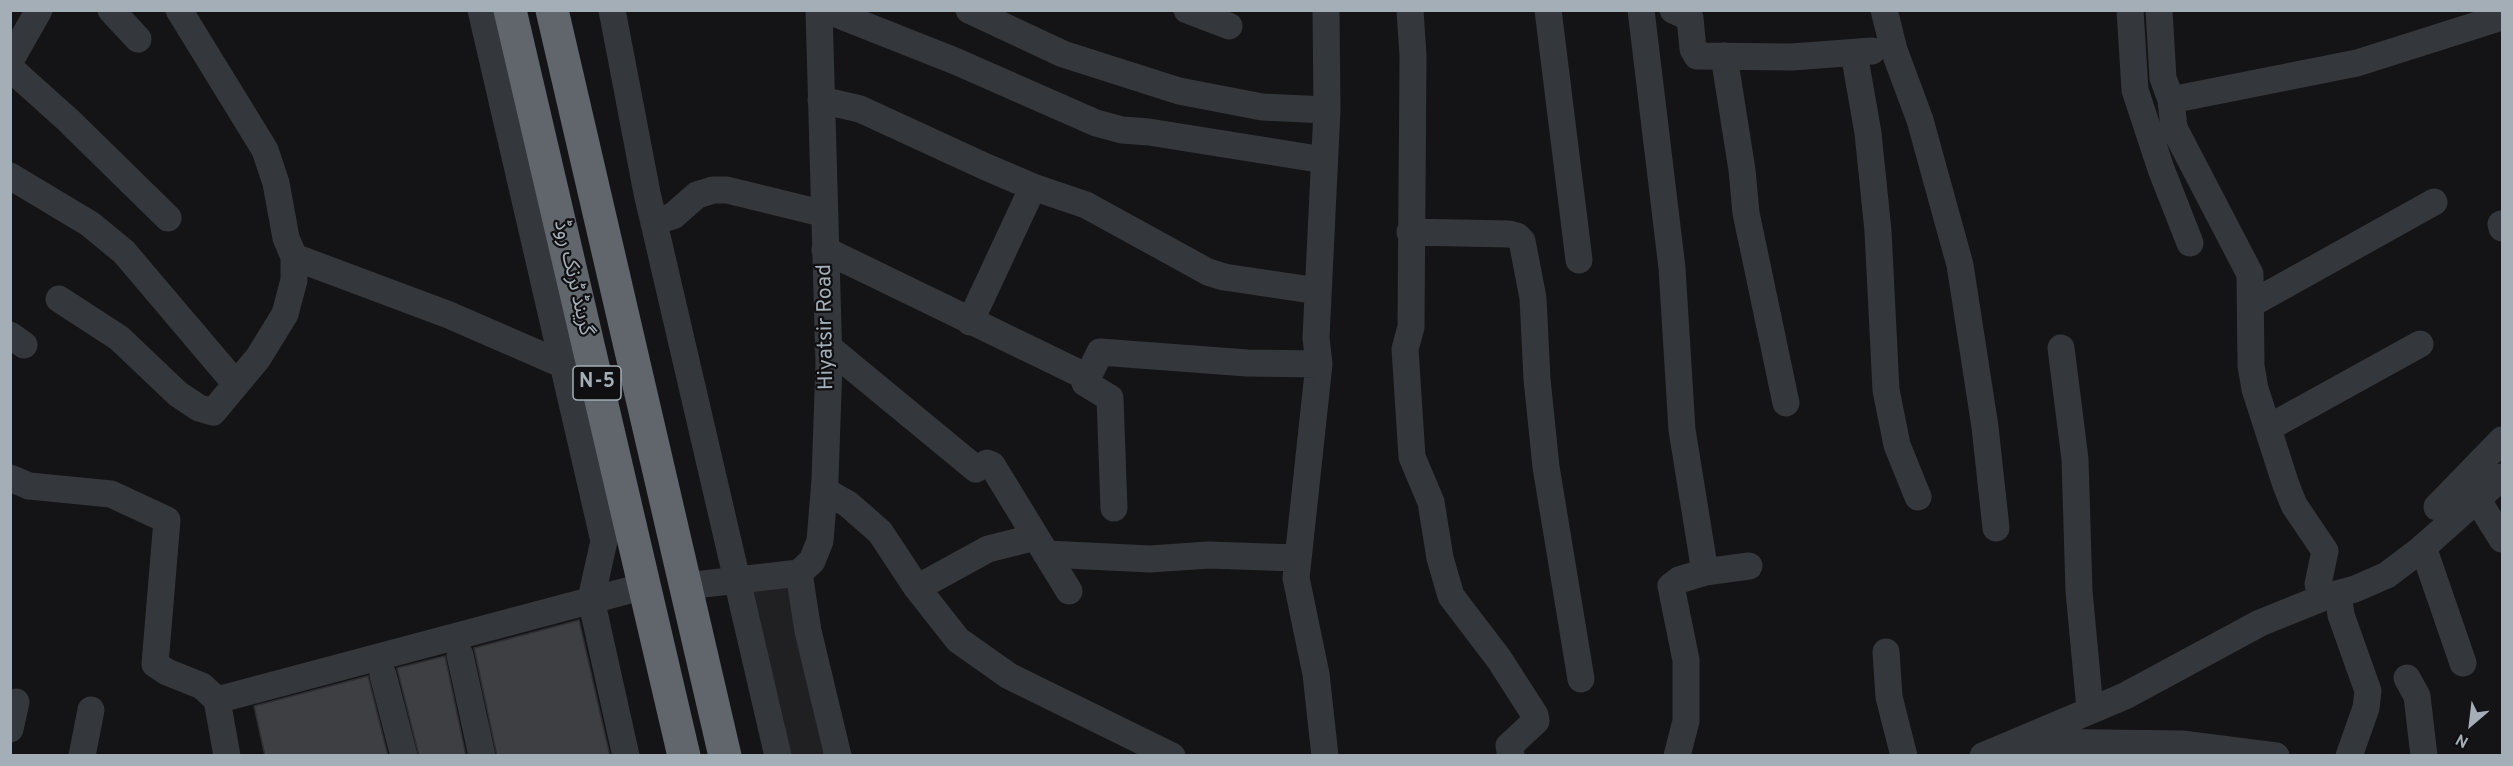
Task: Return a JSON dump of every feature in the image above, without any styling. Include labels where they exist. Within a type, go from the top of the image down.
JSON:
[{"type":"highway","name":"گرینڈ ٹرنک روڈ","points":[[510,10],[684,756]]},
{"type":"highway","name":"گرینڈ ٹرنک روڈ","points":[[552,10],[725,756]]},
{"type":"street","points":[[10,62],[39,10]]},
{"type":"street","points":[[111,10],[138,39]]},
{"type":"street","points":[[59,299],[119,338],[178,394],[199,408],[213,412],[271,340],[285,314],[294,280],[294,257],[286,238],[276,183],[265,150],[179,10]]},
{"type":"street","points":[[481,10],[604,541],[591,599],[626,756]]},
{"type":"street","points":[[612,10],[654,222],[778,756]]},
{"type":"street","name":"Hiyatsir Road","points":[[799,573],[812,561],[820,542],[825,491],[828,347],[819,10]]},
{"type":"street","points":[[826,10],[955,61],[1061,110],[1111,128],[1324,160]]},
{"type":"street","points":[[969,10],[1063,54],[1179,91],[1262,107],[1327,110]]},
{"type":"street","points":[[1187,10],[1229,26]]},
{"type":"street","points":[[1324,756],[1316,674],[1296,578],[1296,558],[1308,478],[1319,364],[1316,338],[1327,110],[1326,10]]},
{"type":"street","points":[[1410,10],[1413,56],[1411,327],[1405,349],[1412,457],[1431,501],[1440,558],[1451,596],[1499,660],[1535,715],[1536,721],[1509,746],[1511,756]]},
{"type":"street","points":[[1548,10],[1579,260]]},
{"type":"street","points":[[1641,10],[1672,268],[1682,430],[1705,572]]},
{"type":"street","points":[[1673,10],[1690,18],[1693,49],[1697,56],[1792,57],[1894,50]]},
{"type":"street","points":[[1884,10],[1894,50],[1920,120],[1960,265],[1986,427],[1996,528]]},
{"type":"street","points":[[2130,10],[2135,90],[2250,274],[2252,366],[2255,389],[2275,446],[2280,469],[2295,505],[2325,551],[2326,592],[2341,615],[2368,691],[2366,708],[2349,756]]},
{"type":"street","points":[[2159,10],[2163,78],[2171,100],[2162,132],[2190,243]]},
{"type":"street","points":[[2171,100],[2357,63],[2470,18],[2502,17]]},
{"type":"street","points":[[1854,53],[1868,133],[1878,231],[1886,390],[1897,445],[1918,497]]},
{"type":"street","points":[[1724,56],[1742,170],[1746,213],[1786,403]]},
{"type":"street","points":[[10,68],[68,120],[168,219]]},
{"type":"street","points":[[821,100],[860,109],[1033,187],[1086,205],[1208,272],[1224,277],[1318,291]]},
{"type":"street","points":[[10,176],[90,224],[124,252],[236,384]]},
{"type":"street","points":[[970,322],[1033,187]]},
{"type":"street","points":[[654,222],[680,212],[697,195],[713,190],[728,190],[825,214]]},
{"type":"street","points":[[2251,304],[2434,202]]},
{"type":"street","points":[[1410,232],[1509,234],[1517,236],[1522,241],[1533,298],[1537,379],[1546,467],[1581,679]]},
{"type":"street","points":[[825,250],[1087,377]]},
{"type":"street","points":[[294,257],[449,315],[564,365]]},
{"type":"street","points":[[2268,428],[2420,344]]},
{"type":"street","points":[[828,347],[976,469],[987,464],[992,465],[1069,591]]},
{"type":"street","points":[[2061,348],[2075,459],[2079,591],[2090,709]]},
{"type":"street","points":[[1114,508],[1110,398],[1085,383],[1100,352],[1247,363],[1319,364]]},
{"type":"street","points":[[1983,756],[2125,696],[2260,622],[2326,592],[2387,575],[2423,547],[2486,480],[2502,440]]},
{"type":"street","points":[[10,478],[29,486],[111,494],[167,520],[156,664],[167,672],[202,686],[217,700],[227,756]]},
{"type":"street","points":[[2438,507],[2486,480]]},
{"type":"street","points":[[2486,480],[2502,539]]},
{"type":"street","points":[[825,491],[848,504],[880,532],[917,588],[958,640],[1001,670],[1136,748],[1172,756]]},
{"type":"street","points":[[917,588],[988,549],[1041,545],[1150,559],[1209,555],[1296,558]]},
{"type":"street","points":[[2423,547],[2463,663]]},
{"type":"street","points":[[1677,756],[1686,721],[1686,660],[1671,586],[1678,580],[1705,572],[1749,566]]},
{"type":"street","points":[[686,586],[799,573],[808,631],[838,756]]},
{"type":"street","points":[[217,700],[645,586]]},
{"type":"street","points":[[1886,652],[1889,697],[1904,756]]},
{"type":"street","points":[[460,655],[482,756]]},
{"type":"street","points":[[383,675],[404,756]]},
{"type":"street","points":[[2407,678],[2417,696],[2424,756]]},
{"type":"street","points":[[10,729],[16,702]]},
{"type":"street","points":[[82,756],[91,710]]},
{"type":"street","points":[[2015,742],[2117,749],[2182,744],[2276,756]]},
{"type":"shaded area","points":[[794,583],[833,755],[790,755],[749,592]]},
{"type":"building","points":[[579,620],[610,756],[497,756],[474,648]]},
{"type":"building","points":[[445,656],[466,756],[419,756],[397,668]]},
{"type":"building","points":[[368,676],[388,756],[265,756],[254,706]]}]
